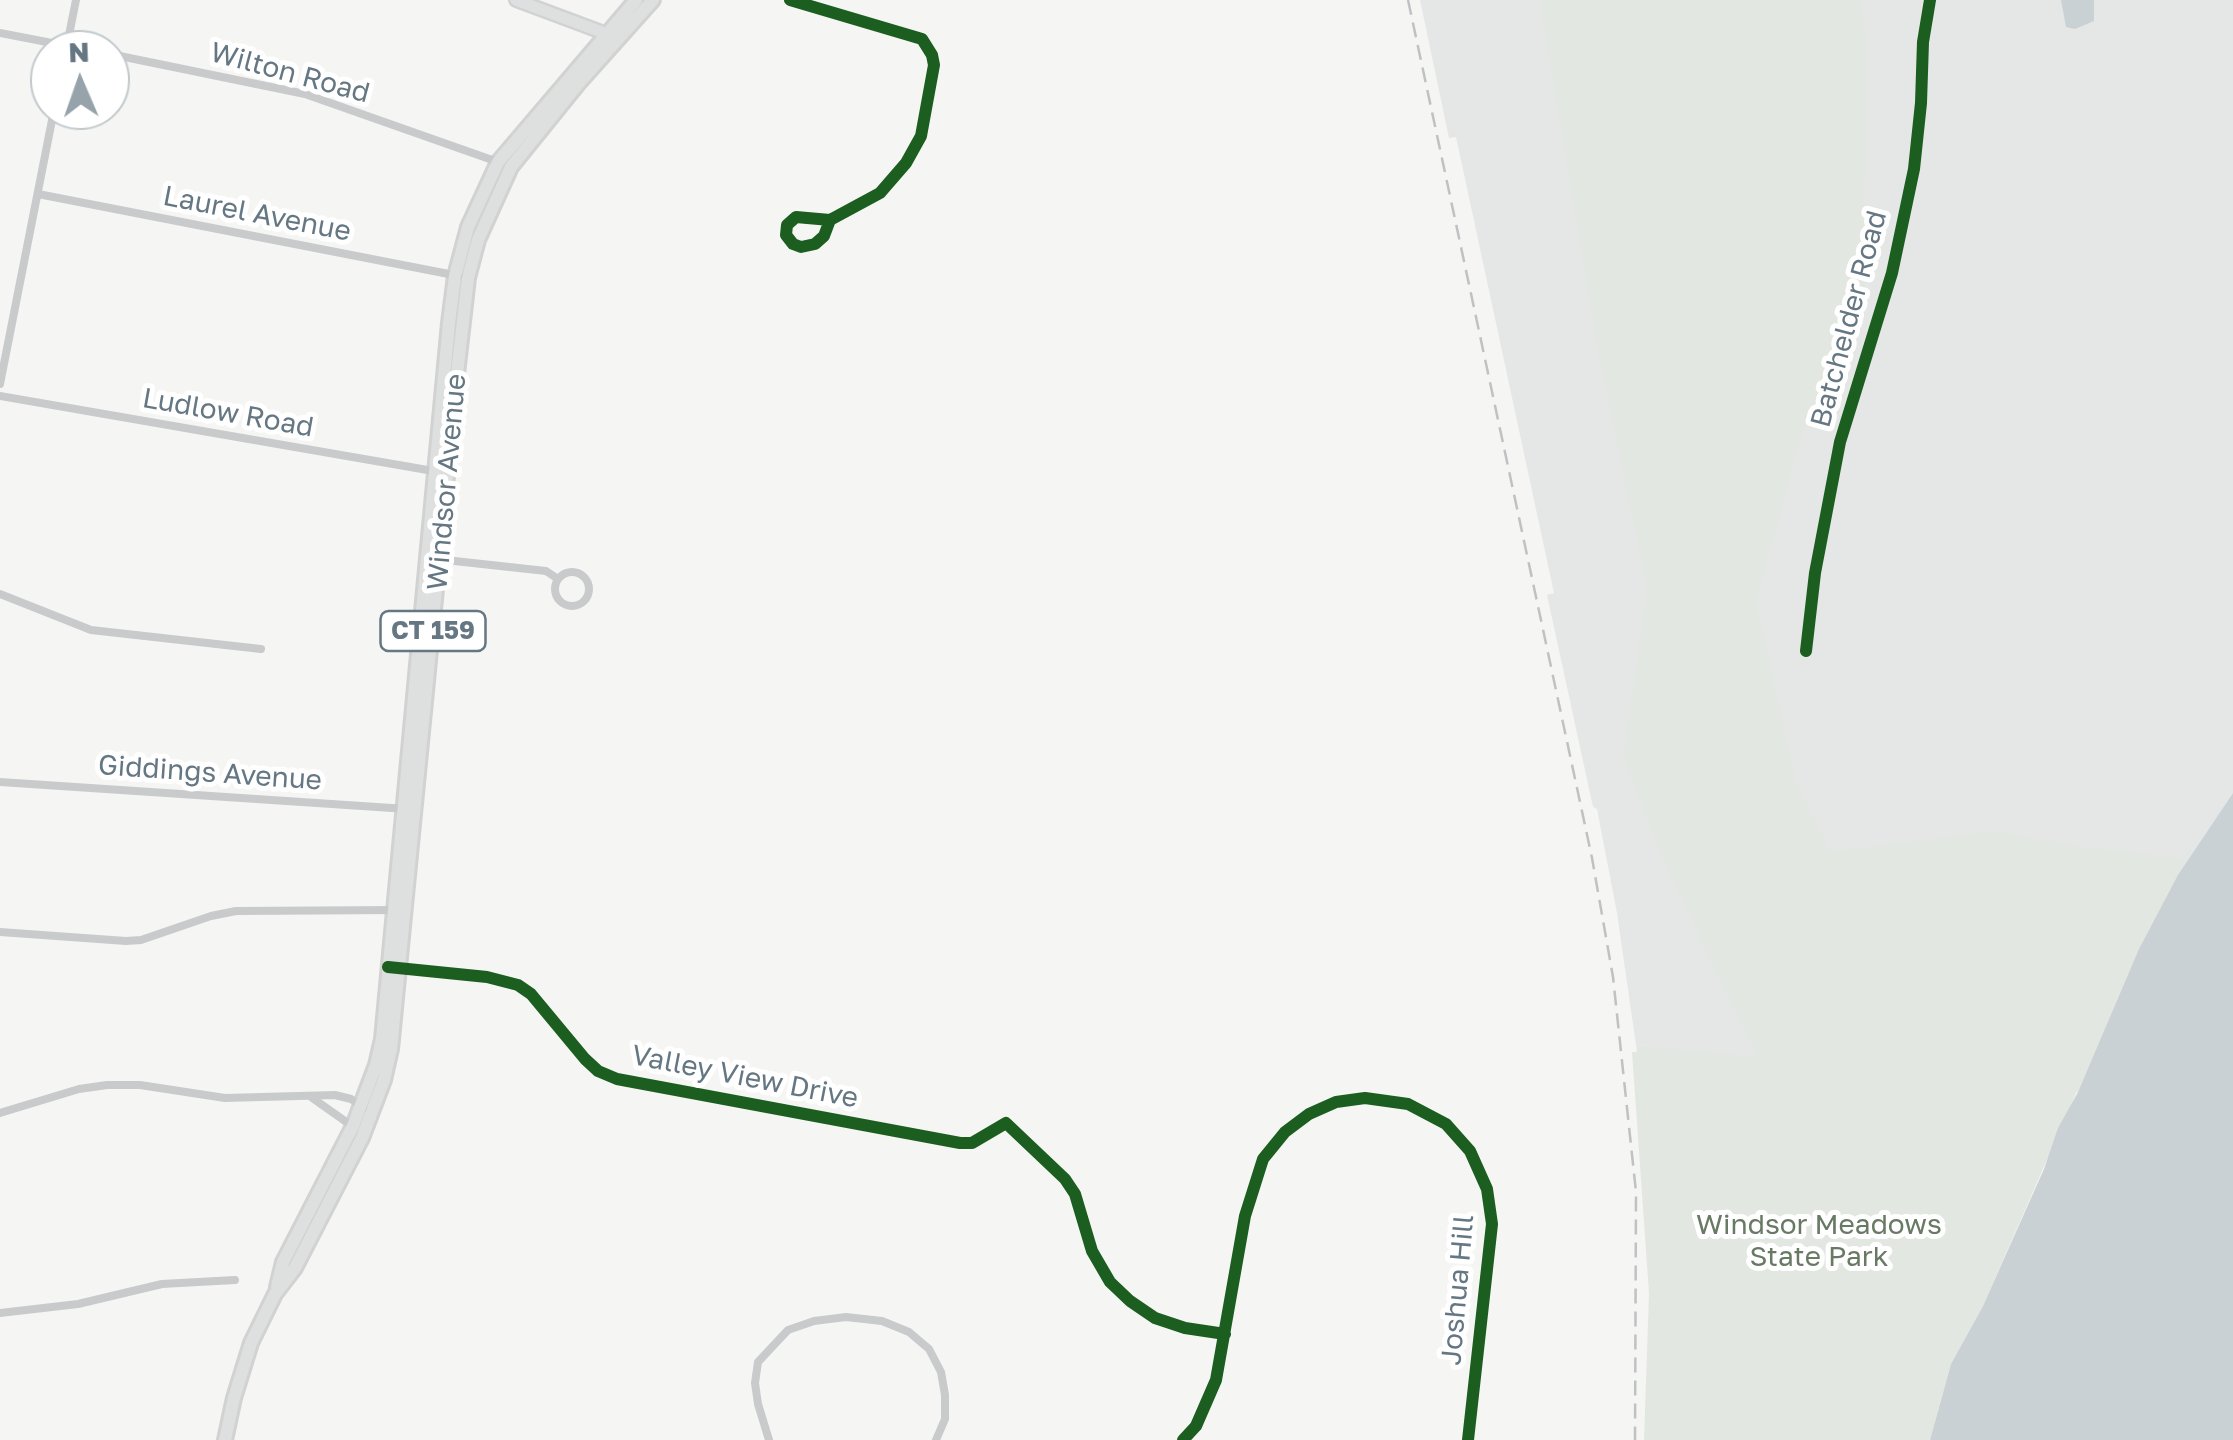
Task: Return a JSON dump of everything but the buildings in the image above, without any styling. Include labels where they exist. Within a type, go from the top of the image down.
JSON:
[{"type":"main road","points":[[516,0],[612,36]]},
{"type":"main road","name":"Windsor Avenue","points":[[225,1440],[245,1360],[274,1294],[295,1268],[392,1050],[394,968],[462,277],[504,165],[612,36],[636,0]]},
{"type":"main road","name":"Windsor Avenue","points":[[612,36],[653,0]]},
{"type":"street","points":[[70,30],[76,0]]},
{"type":"street","points":[[790,0],[922,39],[934,65],[920,136],[906,164],[880,193],[830,220],[796,217],[787,225],[786,234],[801,247],[815,244],[824,236],[830,220]]},
{"type":"street","name":"Batchelder Road","points":[[1806,651],[1818,553],[1837,455],[1892,273],[1914,168],[1930,0]]},
{"type":"street","points":[[0,33],[30,40]]},
{"type":"street","name":"Wilton Road","points":[[130,58],[304,94],[504,165]]},
{"type":"street","points":[[0,384],[50,130]]},
{"type":"street","name":"Laurel Avenue","points":[[38,194],[462,277]]},
{"type":"street","name":"Ludlow Road","points":[[0,396],[442,472]]},
{"type":"street","points":[[433,558],[546,571],[558,579]]},
{"type":"street","points":[[572,572],[582,575],[589,589],[585,599],[576,605],[562,602],[556,594],[558,579],[572,572]]},
{"type":"street","points":[[0,594],[91,630],[261,649]]},
{"type":"street","name":"Giddings Avenue","points":[[0,782],[409,809]]},
{"type":"street","points":[[0,932],[126,941],[236,911],[400,910]]},
{"type":"street","name":"Valley View Drive","points":[[394,968],[487,977],[518,985],[585,1059],[616,1078],[960,1143],[972,1143],[1006,1123],[1066,1179],[1075,1194],[1092,1251],[1110,1282],[1155,1318],[1185,1328],[1225,1334]]},
{"type":"street","points":[[0,1113],[79,1089],[107,1085],[225,1098],[335,1095],[351,1099],[367,1110]]},
{"type":"street","points":[[312,1097],[358,1132]]},
{"type":"street","name":"Joshua Hill","points":[[1183,1440],[1196,1426],[1210,1398],[1252,1188],[1263,1160],[1273,1145],[1309,1114],[1336,1102],[1378,1098],[1421,1109],[1446,1124],[1470,1151],[1484,1176],[1492,1224],[1468,1440]]},
{"type":"street","points":[[0,1313],[78,1304],[162,1284],[235,1280]]},
{"type":"street","points":[[769,1440],[755,1383],[758,1362],[788,1330],[814,1321],[846,1317],[882,1321],[908,1332],[929,1349],[941,1372],[946,1396],[945,1418],[936,1440]]},
{"type":"shaded area","points":[[1420,0],[2233,0],[2233,793],[2184,867],[2078,1092],[1636,1045],[1597,809],[1593,807],[1547,595],[1554,593],[1456,137],[1449,138]]},
{"type":"shaded area","points":[[2061,0],[2094,0],[2094,21],[2075,29],[2066,27]]},
{"type":"shaded area","points":[[2233,793],[2233,1440],[1930,1440],[1951,1364],[1983,1306],[2139,949],[2178,875]]},
{"type":"green space","name":"Windsor Meadows State Park","points":[[1540,0],[1860,0],[1866,35],[1864,293],[1804,426],[1756,600],[1795,780],[1831,852],[1994,831],[2088,848],[2191,859],[2139,949],[1983,1306],[1951,1364],[1930,1440],[1644,1440],[1649,1293],[1632,1052],[1637,1052],[1636,1045],[1758,1057],[1668,871],[1623,757],[1647,590],[1597,344]]},
{"type":"railway","points":[[1408,0],[1592,858],[1613,977],[1636,1192],[1635,1440]]},
{"type":"cycle path","points":[[790,0],[922,39],[934,65],[921,136],[906,163],[880,193],[830,220],[796,217],[787,225],[786,235],[801,247],[815,244],[824,236],[830,220]]},
{"type":"cycle path","points":[[1806,651],[1815,573],[1840,442],[1892,273],[1914,169],[1923,42],[1930,0]]},
{"type":"cycle path","points":[[388,967],[487,977],[518,985],[531,994],[585,1059],[598,1071],[617,1079],[960,1143],[972,1143],[1006,1123],[1065,1179],[1075,1194],[1092,1251],[1110,1282],[1155,1318],[1185,1328],[1225,1334]]},
{"type":"cycle path","points":[[1183,1440],[1196,1426],[1216,1380],[1245,1216],[1263,1159],[1285,1132],[1309,1114],[1336,1102],[1365,1098],[1408,1104],[1446,1124],[1470,1151],[1487,1189],[1492,1224],[1468,1440]]}]
